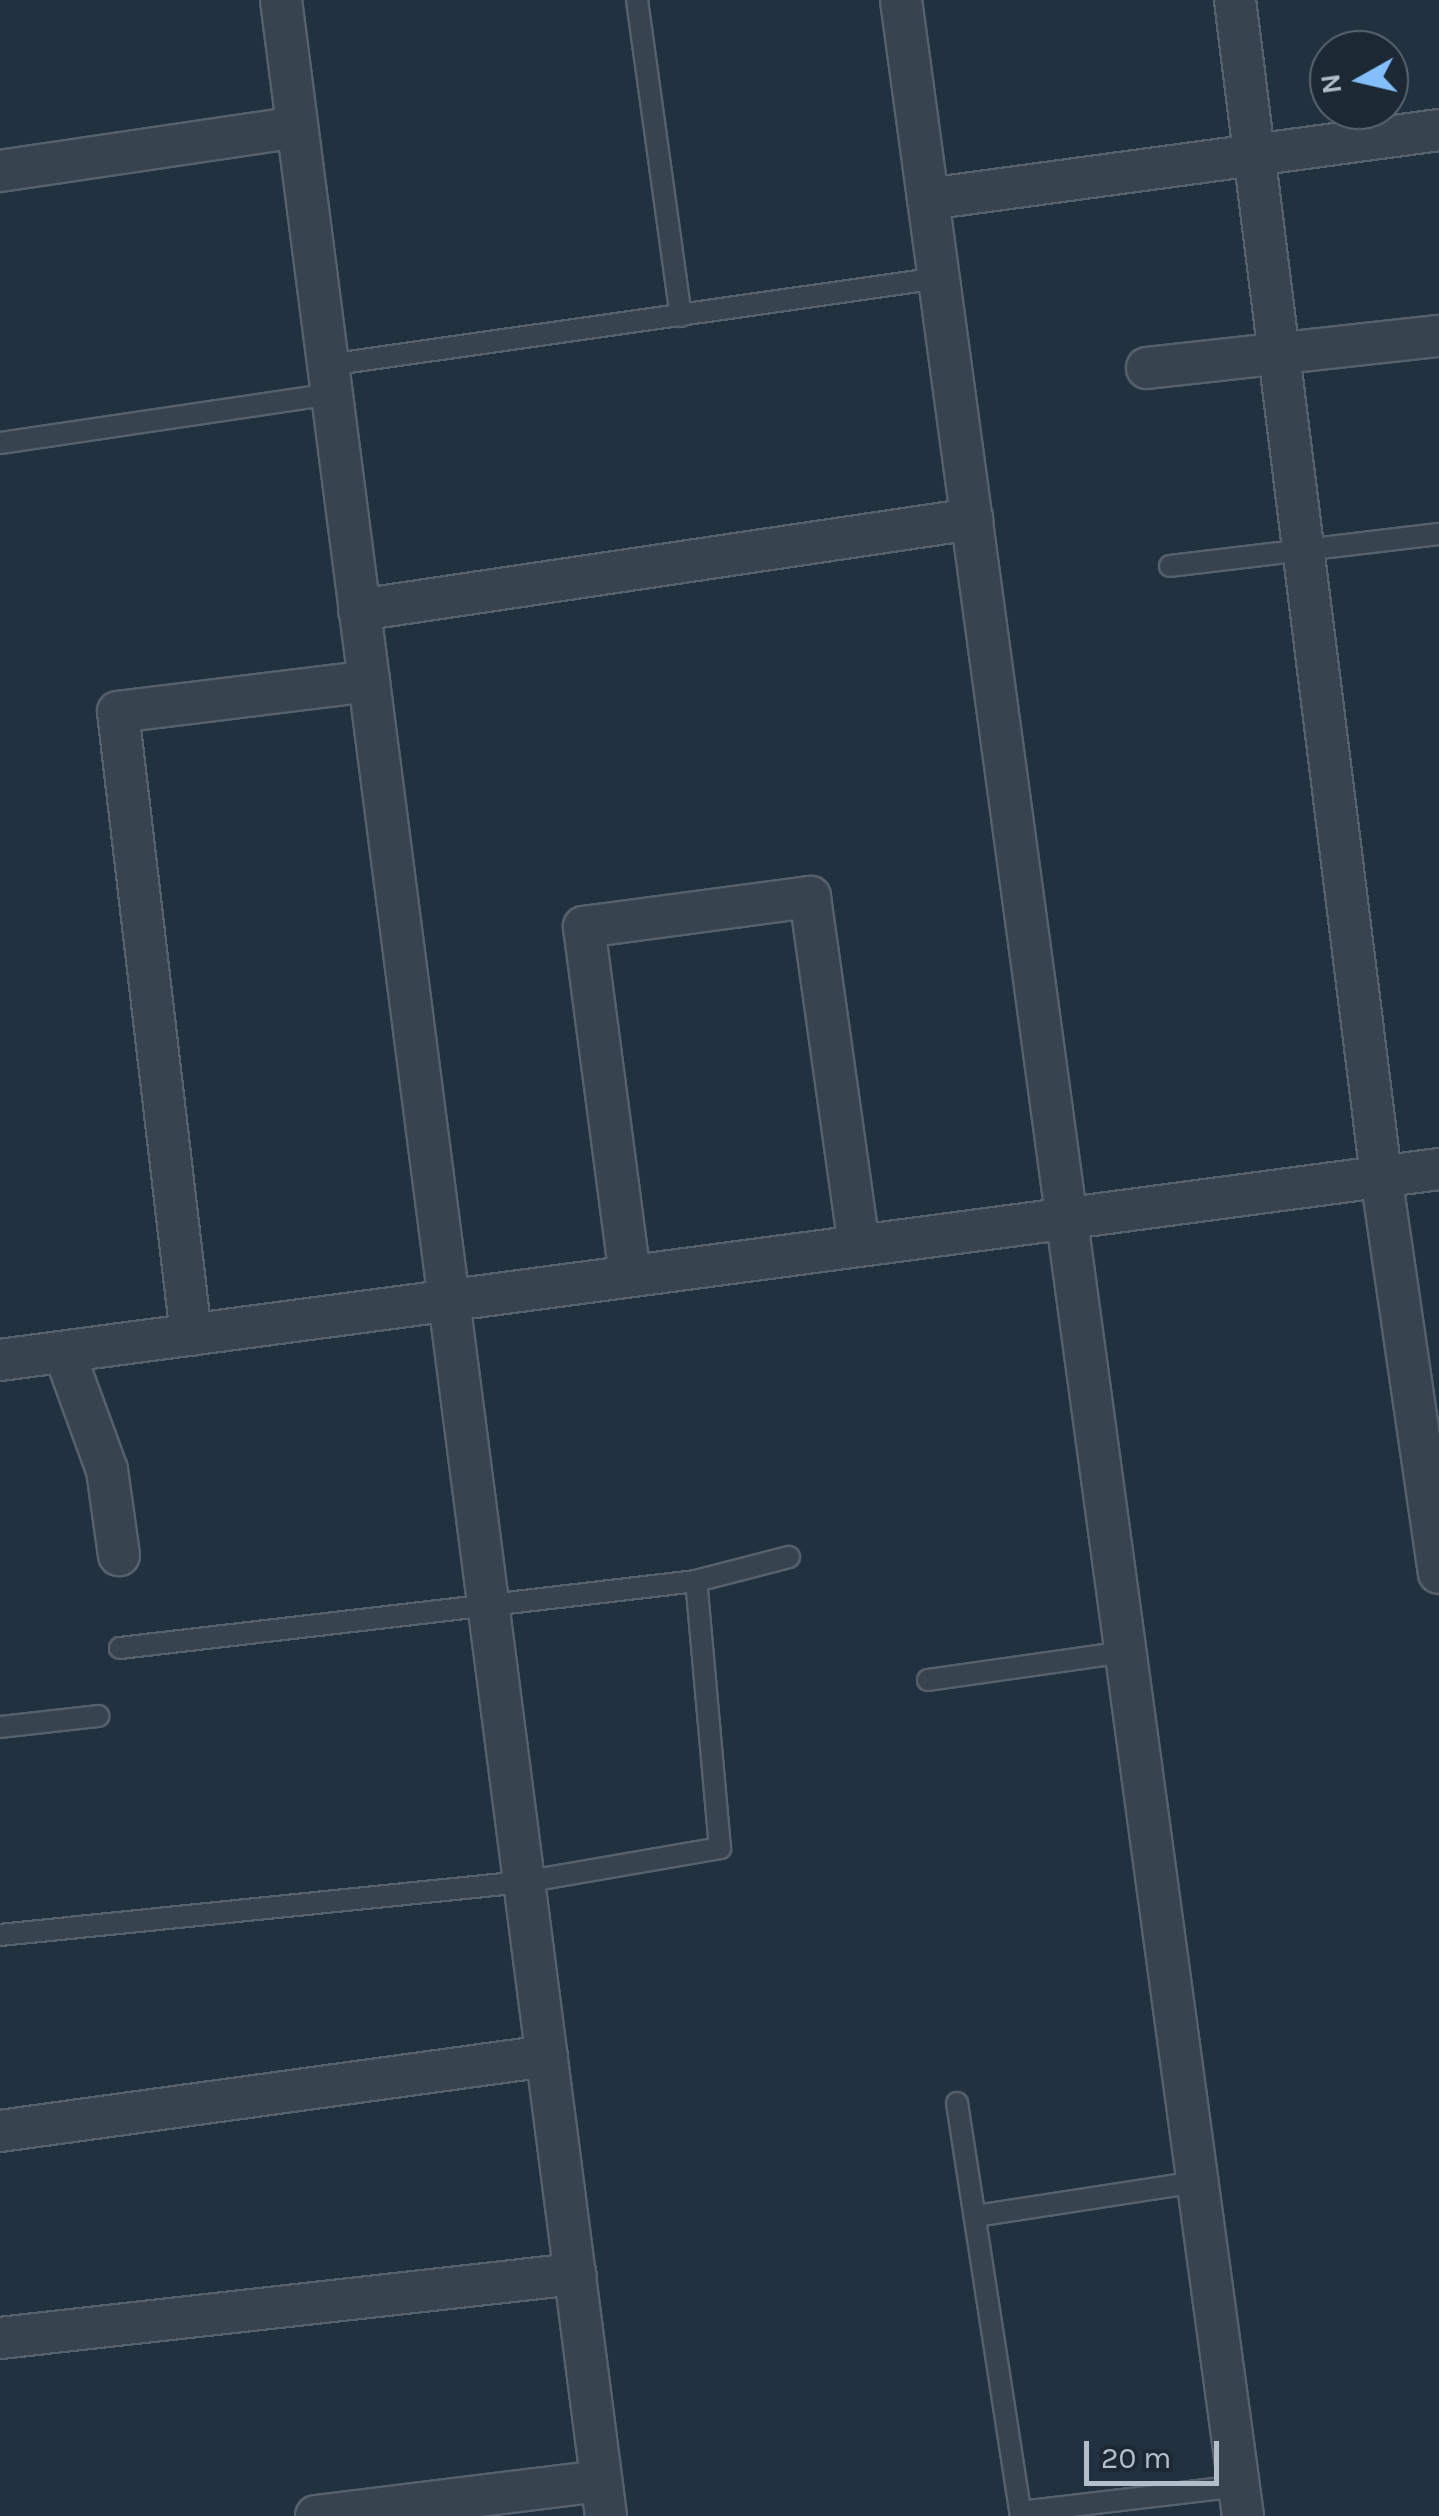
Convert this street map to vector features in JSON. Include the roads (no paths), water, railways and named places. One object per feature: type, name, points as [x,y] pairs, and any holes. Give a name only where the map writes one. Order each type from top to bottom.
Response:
[{"type":"street","points":[[280,0],[604,2499],[316,2516]]},
{"type":"street","points":[[902,0],[1241,2501]]},
{"type":"street","points":[[1235,0],[1381,1176],[1439,1573]]},
{"type":"street","points":[[0,170],[297,127]]},
{"type":"street","points":[[928,200],[1439,130]]},
{"type":"street","points":[[1146,368],[1439,336]]},
{"type":"street","points":[[360,610],[972,519]]},
{"type":"street","points":[[191,1335],[118,712],[369,681]]},
{"type":"street","points":[[630,1276],[584,927],[810,896],[859,1246]]},
{"type":"street","points":[[0,1360],[1439,1168]]},
{"type":"street","points":[[64,1352],[107,1470],[119,1555]]},
{"type":"street","points":[[0,2131],[547,2056]]},
{"type":"street","points":[[0,2338],[574,2274]]},
{"type":"lane","points":[[637,0],[681,316]]},
{"type":"lane","points":[[0,442],[681,316],[939,278]]},
{"type":"lane","points":[[1170,566],[1439,534]]},
{"type":"lane","points":[[120,1648],[696,1581],[789,1556]]},
{"type":"lane","points":[[0,1936],[524,1882],[720,1848],[696,1581]]},
{"type":"lane","points":[[928,1680],[1125,1652]]},
{"type":"lane","points":[[0,1727],[98,1716]]},
{"type":"lane","points":[[957,2103],[1021,2514],[1241,2501]]},
{"type":"lane","points":[[975,2216],[1197,2182]]}]
